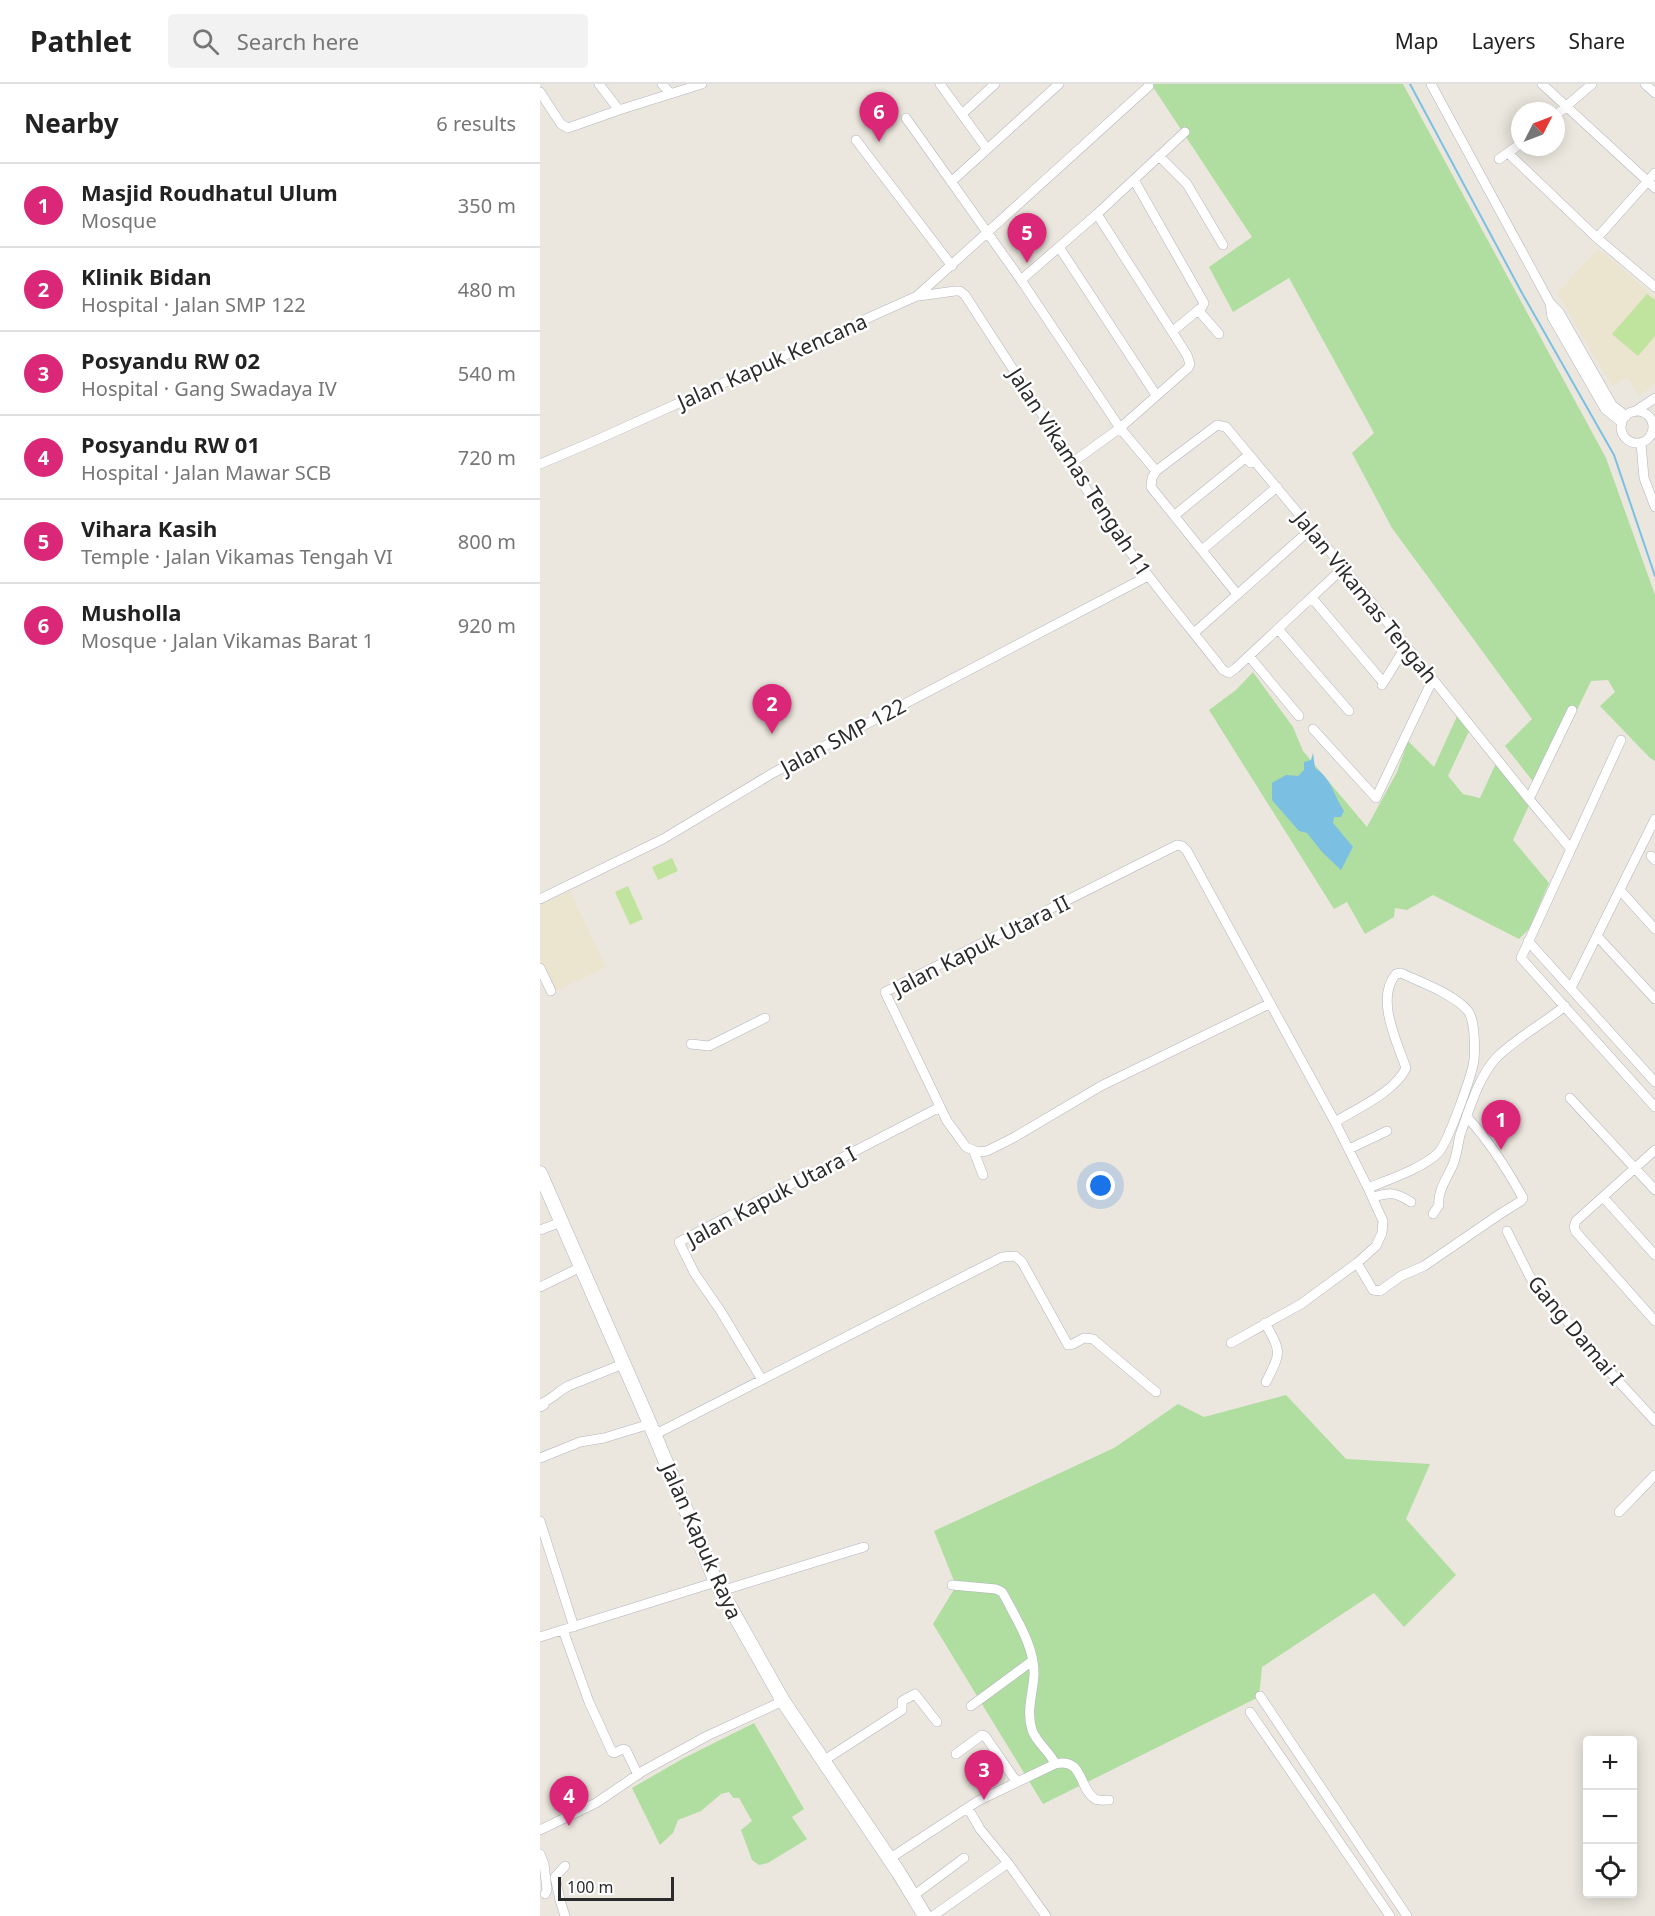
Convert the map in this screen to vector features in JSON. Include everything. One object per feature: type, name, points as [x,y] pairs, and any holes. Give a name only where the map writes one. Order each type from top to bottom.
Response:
[{"type":"main road","name":"Jalan Kapuk Raya","points":[[540,1173],[718,1587],[783,1701],[925,1916]]},
{"type":"street","points":[[599,84],[620,110]]},
{"type":"street","points":[[662,84],[670,93]]},
{"type":"street","points":[[540,92],[561,124],[568,128],[702,84]]},
{"type":"street","points":[[940,84],[987,150]]},
{"type":"street","points":[[962,114],[995,84]]},
{"type":"street","points":[[951,182],[1059,84]]},
{"type":"street","points":[[1431,84],[1550,303],[1552,316],[1605,409],[1627,417],[1646,414],[1651,420],[1653,434],[1641,443],[1626,438],[1622,431],[1627,417],[1655,398]]},
{"type":"street","points":[[1542,84],[1651,185]]},
{"type":"street","points":[[1566,106],[1592,84]]},
{"type":"street","points":[[1645,84],[1655,93]]},
{"type":"street","name":"Jalan Kapuk Kencana","points":[[540,464],[917,296],[1149,86]]},
{"type":"street","points":[[906,118],[1021,280],[1120,428],[1156,471],[1151,487],[1237,594]]},
{"type":"street","points":[[1021,280],[1185,132]]},
{"type":"street","points":[[856,140],[952,266]]},
{"type":"street","points":[[1499,159],[1511,151]]},
{"type":"street","points":[[1508,153],[1597,238],[1655,287]]},
{"type":"street","points":[[1159,156],[1187,184],[1223,245]]},
{"type":"street","points":[[1597,238],[1651,185],[1655,173]]},
{"type":"street","points":[[1134,180],[1203,300],[1202,307],[1173,331]]},
{"type":"street","points":[[1073,462],[1120,428],[1190,364],[1187,354],[1173,331],[1096,214]]},
{"type":"street","points":[[1059,247],[1156,395]]},
{"type":"street","name":"Jalan Vikamas Tengah 11","points":[[917,296],[955,291],[960,291],[965,295],[1073,462],[1078,476],[1148,576],[1222,670],[1229,673],[1343,568]]},
{"type":"street","points":[[1198,310],[1219,334]]},
{"type":"street","name":"Jalan Vikamas Tengah","points":[[1156,471],[1217,425],[1226,427],[1570,848]]},
{"type":"street","points":[[1641,443],[1644,478],[1655,507]]},
{"type":"street","points":[[1175,515],[1245,458],[1254,467]]},
{"type":"street","points":[[1202,550],[1277,487]]},
{"type":"street","points":[[1194,633],[1311,529]]},
{"type":"street","name":"Jalan SMP 122","points":[[540,900],[663,839],[773,773],[1148,576]]},
{"type":"street","points":[[1312,598],[1382,684],[1406,646]]},
{"type":"street","points":[[1278,629],[1349,711]]},
{"type":"street","points":[[1249,656],[1299,716]]},
{"type":"street","points":[[1313,729],[1376,798],[1433,679]]},
{"type":"street","points":[[1529,799],[1572,711]]},
{"type":"street","points":[[1621,740],[1527,943],[1522,959],[1655,1107]]},
{"type":"street","points":[[1571,988],[1655,819]]},
{"type":"street","name":"Jalan Kapuk Utara II","points":[[975,1152],[966,1147],[958,1138],[937,1109],[885,992],[1177,846],[1182,846],[1187,851],[1335,1122],[1381,1215],[1382,1233],[1376,1246],[1357,1263]]},
{"type":"street","points":[[1620,890],[1655,929]]},
{"type":"street","points":[[1597,936],[1655,999]]},
{"type":"street","points":[[1527,943],[1571,988],[1655,1082]]},
{"type":"street","points":[[540,968],[551,991]]},
{"type":"street","points":[[1335,1122],[1384,1092],[1403,1075],[1406,1068],[1386,1003],[1387,991],[1393,976],[1401,973],[1451,997],[1469,1012],[1472,1018],[1474,1061],[1443,1145],[1435,1156],[1371,1192]]},
{"type":"street","points":[[983,1175],[975,1152],[987,1151],[1013,1138],[1101,1086],[1269,1004]]},
{"type":"street","points":[[1432,1214],[1439,1205],[1437,1197],[1454,1161],[1476,1091],[1497,1058],[1565,1006]]},
{"type":"street","points":[[692,1044],[709,1046],[765,1018]]},
{"type":"street","points":[[1570,1098],[1655,1190]]},
{"type":"street","name":"Jalan Kapuk Utara I","points":[[762,1380],[686,1259],[679,1242],[937,1109]]},
{"type":"street","points":[[1232,1343],[1301,1304],[1357,1263],[1373,1290],[1380,1291],[1401,1276],[1424,1266],[1521,1201],[1523,1198],[1503,1164],[1488,1141],[1467,1117]]},
{"type":"street","points":[[1348,1149],[1387,1131]]},
{"type":"street","points":[[1655,1150],[1576,1221],[1574,1227],[1655,1321]]},
{"type":"street","points":[[1371,1192],[1400,1195],[1411,1202]]},
{"type":"street","points":[[1603,1197],[1655,1255]]},
{"type":"street","points":[[540,1230],[561,1222]]},
{"type":"street","name":"Gang Damai I","points":[[1507,1231],[1538,1289],[1556,1307],[1589,1349],[1655,1420]]},
{"type":"street","points":[[540,1458],[580,1442],[652,1430],[762,1380],[1007,1256],[1022,1262],[1068,1345],[1088,1337],[1156,1392]]},
{"type":"street","points":[[540,1287],[581,1267]]},
{"type":"street","points":[[1265,1323],[1279,1352],[1266,1382]]},
{"type":"street","points":[[540,1407],[568,1386],[623,1364]]},
{"type":"street","points":[[1619,1512],[1655,1475]]},
{"type":"street","points":[[540,1521],[574,1628]]},
{"type":"street","points":[[540,1637],[864,1547]]},
{"type":"street","points":[[952,1586],[996,1589],[1002,1592],[1023,1634],[1032,1661],[1034,1674],[1029,1707],[1031,1728],[1037,1741],[1052,1756],[1055,1764]]},
{"type":"street","points":[[563,1630],[589,1702],[612,1752],[624,1749],[638,1775]]},
{"type":"street","points":[[971,1706],[1032,1661]]},
{"type":"street","points":[[823,1761],[902,1710],[902,1701],[915,1694],[937,1722]]},
{"type":"street","points":[[1260,1696],[1407,1916]]},
{"type":"street","points":[[540,1830],[596,1803],[638,1775],[707,1736],[783,1701]]},
{"type":"street","points":[[1250,1712],[1390,1916]]},
{"type":"street","points":[[956,1754],[982,1735],[985,1736],[1017,1781]]},
{"type":"street","points":[[889,1859],[978,1801],[1062,1762],[1071,1764],[1080,1774],[1092,1797],[1098,1801],[1109,1800]]},
{"type":"street","points":[[968,1808],[1046,1916]]},
{"type":"street","points":[[540,1854],[548,1890],[545,1894]]},
{"type":"street","points":[[913,1896],[964,1858]]},
{"type":"street","points":[[933,1916],[1008,1863]]},
{"type":"street","points":[[565,1866],[555,1877],[565,1916]]},
{"type":"shaded area","points":[[1601,251],[1655,297],[1655,384],[1639,396],[1628,377],[1612,386],[1557,293],[1595,252]]},
{"type":"shaded area","points":[[570,891],[606,967],[551,993],[540,968],[540,905]]},
{"type":"green space","points":[[1151,84],[1403,84],[1606,458],[1655,595],[1655,761],[1600,706],[1615,692],[1608,680],[1591,681],[1539,789],[1505,746],[1532,719],[1392,528],[1352,453],[1374,433],[1289,278],[1233,312],[1209,267],[1252,237]]},
{"type":"green space","points":[[1647,294],[1655,300],[1655,336],[1638,356],[1612,334]]},
{"type":"green space","points":[[1253,672],[1293,727],[1303,751],[1367,827],[1397,772],[1408,741],[1434,767],[1458,714],[1470,729],[1448,776],[1463,794],[1480,798],[1497,761],[1531,801],[1513,840],[1549,883],[1529,929],[1519,939],[1433,895],[1407,910],[1395,908],[1394,917],[1365,934],[1347,902],[1334,909],[1209,710],[1236,690]]},
{"type":"green space","points":[[672,858],[678,871],[658,880],[652,867]]},
{"type":"green space","points":[[628,886],[643,919],[630,925],[615,892]]},
{"type":"green space","points":[[1286,1395],[1346,1459],[1430,1464],[1406,1519],[1456,1575],[1404,1627],[1374,1593],[1262,1667],[1259,1697],[1043,1804],[933,1624],[956,1586],[934,1531],[1114,1448],[1178,1404],[1204,1417]]},
{"type":"green space","points":[[754,1723],[804,1809],[792,1817],[807,1839],[768,1863],[759,1865],[752,1860],[741,1830],[752,1821],[739,1798],[733,1798],[729,1792],[721,1794],[701,1811],[678,1820],[673,1833],[660,1845],[632,1788],[684,1758]]},
{"type":"water","points":[[1313,753],[1315,768],[1329,782],[1344,811],[1341,817],[1334,817],[1333,823],[1353,847],[1341,870],[1322,852],[1307,833],[1299,831],[1272,800],[1272,783],[1286,775],[1298,776],[1304,770],[1304,762],[1311,760]]},
{"type":"waterway","points":[[1410,84],[1522,293],[1614,455],[1655,576]]},
{"type":"place","name":"Musholla","points":[[879,142]]},
{"type":"place","name":"Vihara Kasih","points":[[1027,263]]},
{"type":"place","name":"Klinik Bidan","points":[[772,734]]},
{"type":"place","name":"Masjid Roudhatul Ulum","points":[[1501,1150]]},
{"type":"place","name":"Posyandu RW 02","points":[[984,1800]]},
{"type":"place","name":"Posyandu RW 01","points":[[569,1826]]}]
